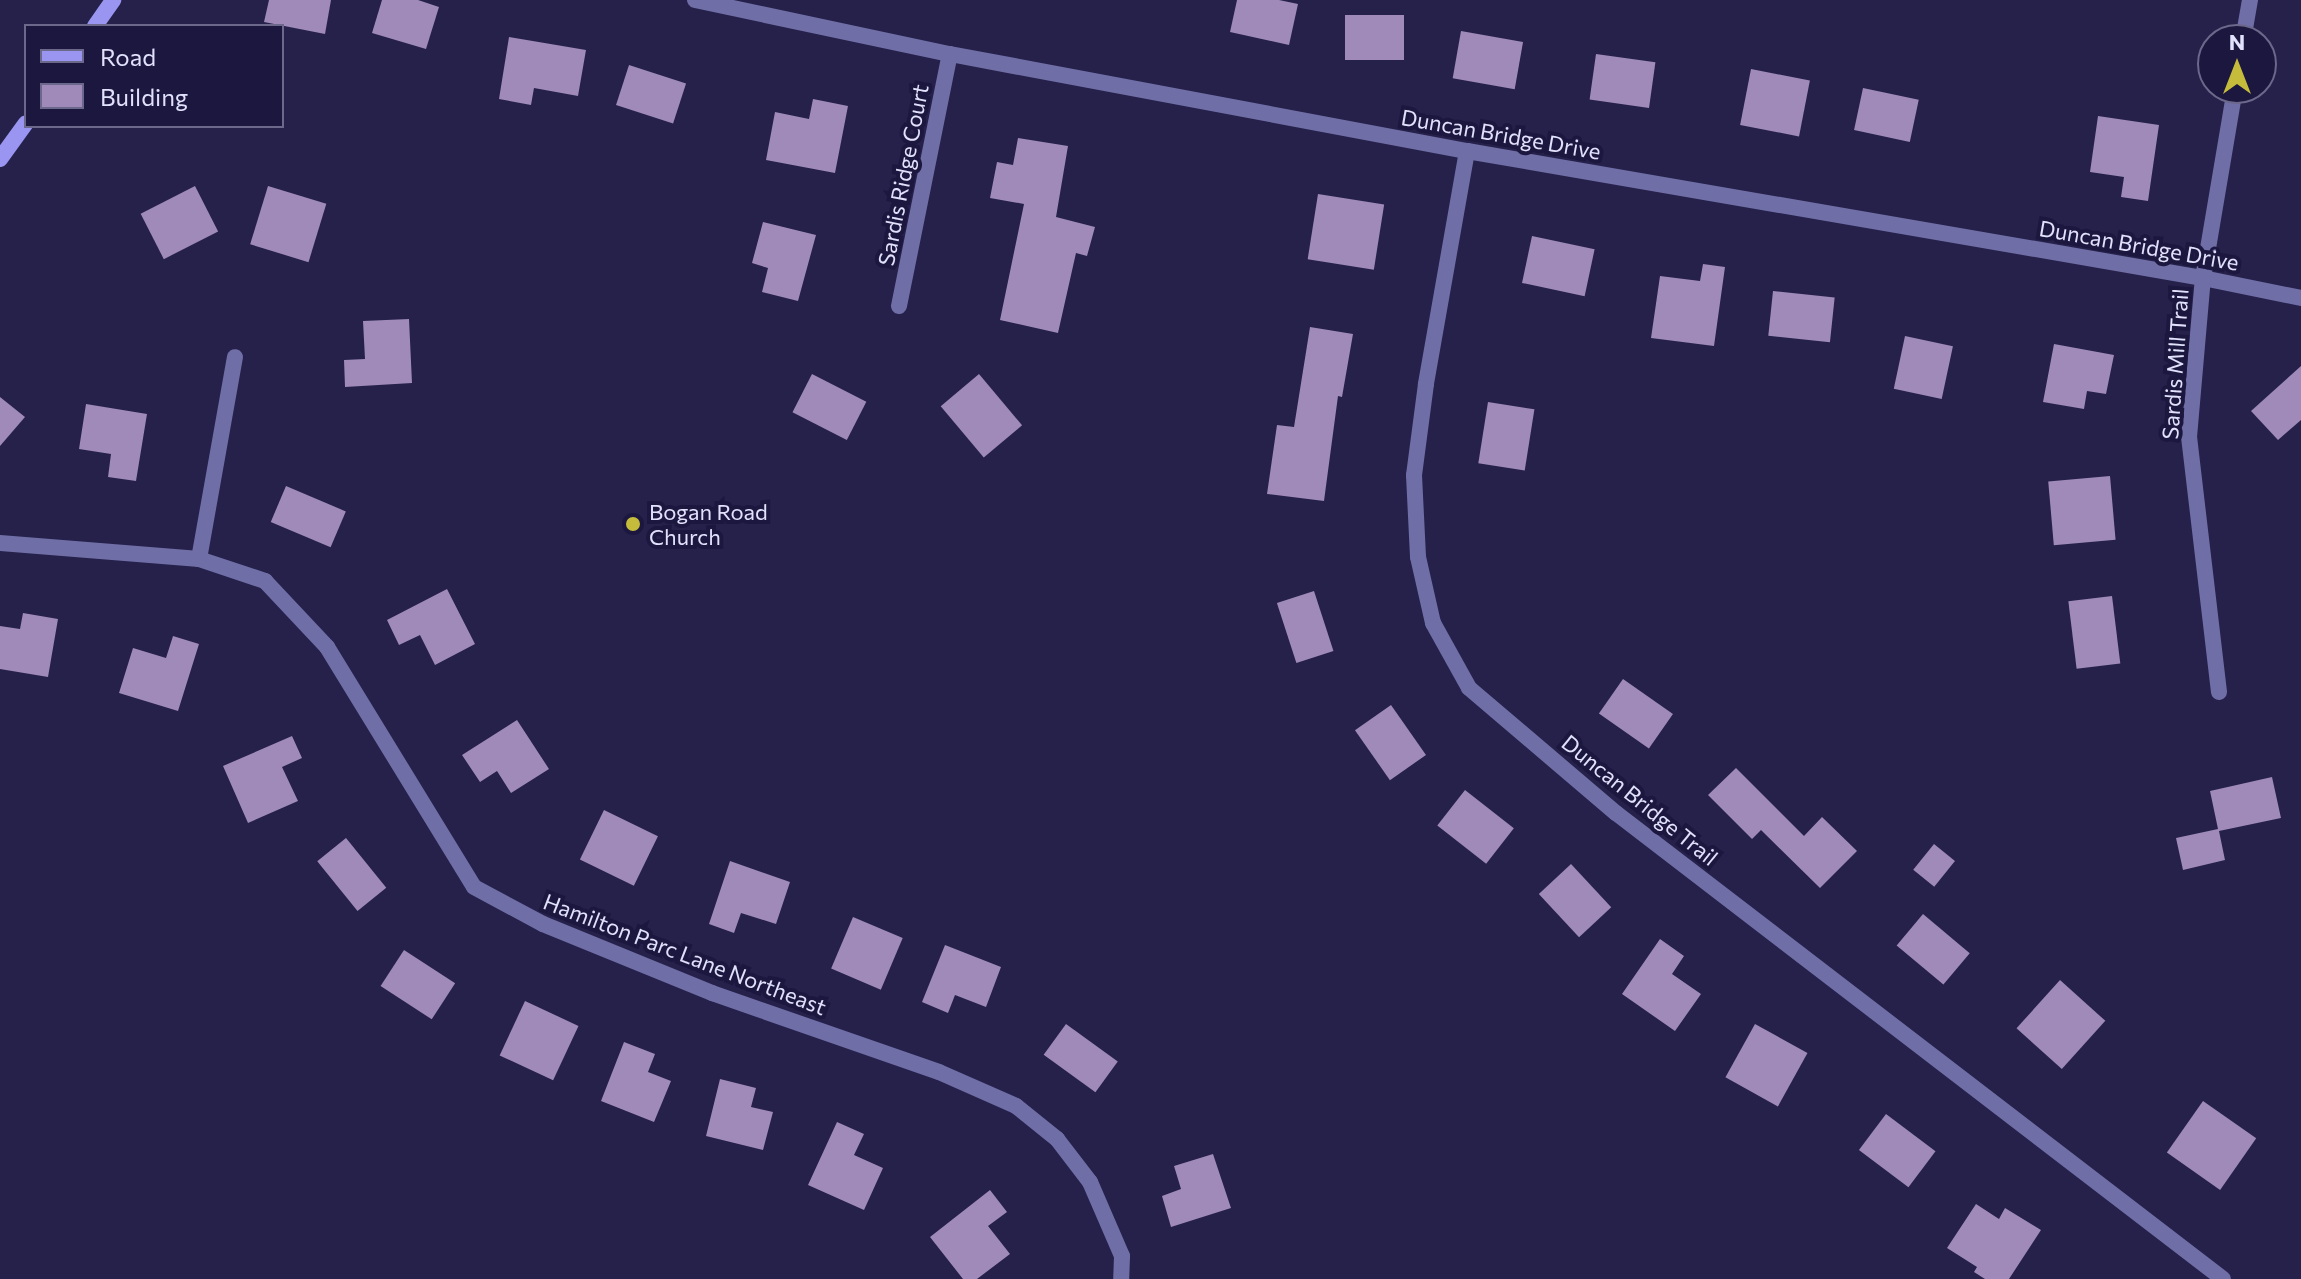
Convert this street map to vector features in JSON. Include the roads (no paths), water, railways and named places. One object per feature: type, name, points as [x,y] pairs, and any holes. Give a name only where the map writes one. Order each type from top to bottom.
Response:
[{"type":"street","points":[[96,24],[113,0]]},
{"type":"street","name":"Duncan Bridge Drive","points":[[695,0],[950,54],[1467,151],[2203,278],[2301,298]]},
{"type":"street","points":[[2246,24],[2250,0]]},
{"type":"street","name":"Sardis Ridge Court","points":[[899,306],[950,54]]},
{"type":"street","name":"Sardis Mill Trail","points":[[2219,692],[2189,437],[2203,278],[2232,104]]},
{"type":"street","points":[[0,159],[24,126]]},
{"type":"street","name":"Duncan Bridge Trail","points":[[1467,151],[1426,384],[1414,475],[1418,557],[1433,623],[1469,688],[1616,813],[2223,1279]]},
{"type":"street","points":[[199,559],[235,357]]},
{"type":"street","name":"Hamilton Parc Lane Northeast","points":[[0,543],[199,559],[265,581],[327,647],[474,887],[557,930],[712,993],[939,1072],[1016,1106],[1057,1139],[1090,1182],[1122,1256],[1121,1279]]},
{"type":"place","name":"Bogan Road Church","points":[[633,524]]}]
